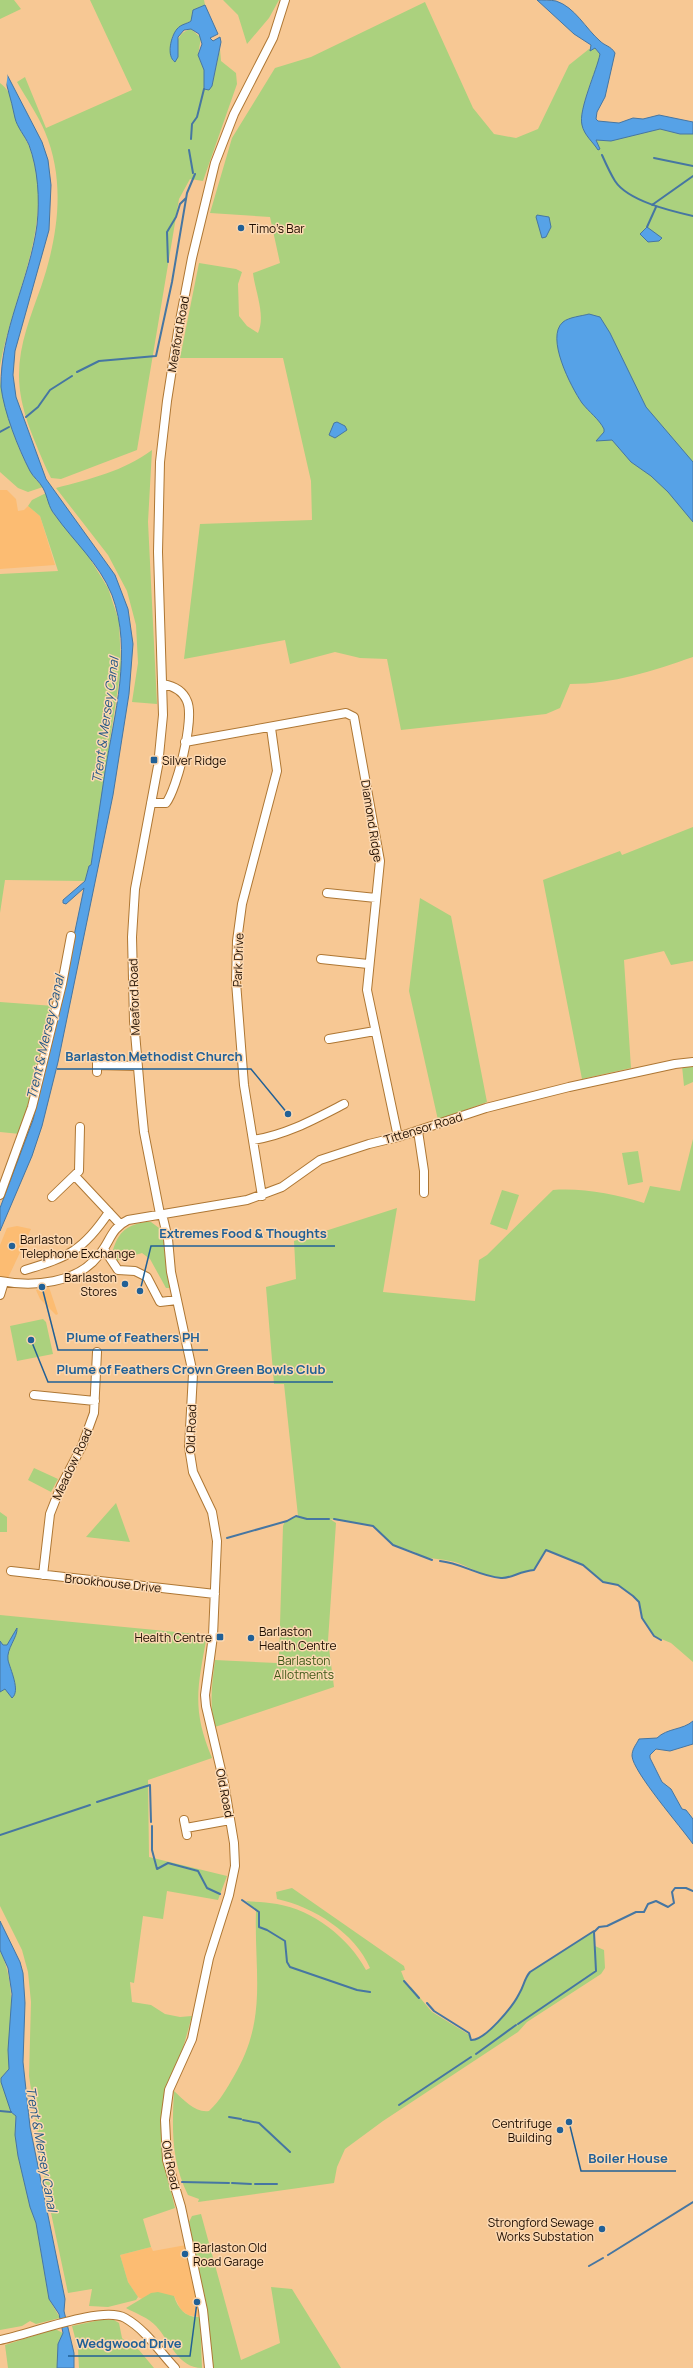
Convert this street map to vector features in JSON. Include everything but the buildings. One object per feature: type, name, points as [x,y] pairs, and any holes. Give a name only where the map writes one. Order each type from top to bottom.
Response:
[{"type":"street","name":"Meaford Road","points":[[161,1214],[144,1132],[137,1066],[132,987],[134,905],[142,843],[151,803],[161,738],[163,684],[158,516],[160,462],[167,401],[178,331],[192,258],[215,164],[234,114],[273,38],[285,0]]},
{"type":"street","points":[[151,803],[160,804],[169,799],[176,782],[185,742],[189,709],[188,702],[174,687],[163,684]]},
{"type":"street","name":"Diamond Ridge","points":[[271,728],[346,712],[351,714],[356,721],[380,852],[376,898],[376,931],[368,964],[367,990],[398,1137]]},
{"type":"street","points":[[185,742],[271,728]]},
{"type":"street","name":"Park Drive","points":[[262,1196],[243,1069],[236,982],[237,941],[242,904],[277,771],[271,728]]},
{"type":"street","points":[[327,892],[376,898]]},
{"type":"street","points":[[0,1195],[32,1107],[62,984],[71,936]]},
{"type":"street","points":[[320,959],[368,964]]},
{"type":"street","points":[[329,1039],[375,1031]]},
{"type":"street","name":"Tittensor Road","points":[[120,1224],[134,1218],[228,1205],[262,1196],[282,1187],[320,1160],[418,1131],[486,1108],[561,1089],[675,1064],[693,1062]]},
{"type":"street","points":[[97,1065],[137,1066]]},
{"type":"street","points":[[253,1140],[270,1137],[303,1125],[344,1104]]},
{"type":"street","points":[[52,1197],[75,1176],[81,1165],[80,1127]]},
{"type":"street","points":[[418,1131],[424,1171],[424,1193]]},
{"type":"street","points":[[0,1295],[2,1282],[34,1284],[61,1279],[87,1267],[104,1249],[114,1230],[120,1224],[75,1176]]},
{"type":"street","points":[[25,1270],[57,1260],[85,1243],[109,1212]]},
{"type":"street","name":"Old Road","points":[[161,1214],[193,1374],[189,1447],[190,1459],[200,1490],[212,1512],[217,1541],[214,1636],[205,1695],[206,1706],[224,1783],[234,1858],[233,1880],[209,1958],[192,2039],[170,2090],[165,2120],[167,2160],[181,2207],[203,2310],[209,2368]]},
{"type":"street","points":[[104,1249],[118,1270],[135,1271],[147,1277],[160,1302],[177,1300]]},
{"type":"street","name":"Meadow Road","points":[[42,1575],[50,1514],[61,1486],[87,1434],[95,1401],[97,1352]]},
{"type":"street","points":[[34,1394],[95,1401]]},
{"type":"street","name":"Brookhouse Drive","points":[[11,1571],[215,1594]]},
{"type":"street","points":[[184,1820],[186,1832],[230,1820]]},
{"type":"street","points":[[0,2340],[70,2322],[75,2319],[102,2315],[124,2317],[144,2332],[175,2368]]},
{"type":"shaded area","points":[[0,490],[7,490],[16,499],[18,511],[24,510],[28,506],[40,516],[55,565],[0,569]]},
{"type":"shaded area","points":[[17,1226],[31,1229],[8,1278],[0,1277],[0,1245],[7,1228]]},
{"type":"shaded area","points":[[49,1287],[58,1314],[56,1315],[40,1299],[36,1290]]},
{"type":"shaded area","points":[[186,2245],[188,2262],[200,2317],[188,2315],[181,2310],[174,2296],[144,2300],[138,2297],[128,2282],[120,2255],[151,2247],[153,2251]]},
{"type":"green space","points":[[0,0],[14,0],[21,9],[0,19]]},
{"type":"green space","points":[[90,0],[204,0],[205,5],[193,10],[191,21],[181,26],[172,37],[172,59],[173,61],[179,37],[191,29],[201,38],[198,55],[204,70],[204,86],[212,86],[220,49],[221,61],[236,73],[237,84],[203,181],[190,179],[179,199],[137,450],[61,479],[51,478],[47,470],[24,412],[20,388],[19,375],[23,341],[52,249],[57,210],[57,190],[56,170],[52,151],[45,132],[17,82],[25,77],[46,128],[132,90]]},
{"type":"green space","points":[[223,0],[279,0],[269,18],[247,44],[238,15]]},
{"type":"green space","points":[[425,2],[473,108],[494,134],[516,138],[538,129],[569,65],[589,49],[595,48],[600,56],[589,87],[583,109],[582,120],[584,129],[589,138],[604,141],[660,129],[680,134],[693,134],[693,657],[633,676],[602,682],[570,684],[560,708],[546,714],[401,730],[387,659],[360,658],[335,652],[290,664],[285,640],[184,659],[200,524],[312,520],[311,481],[283,358],[180,358],[199,263],[236,269],[242,272],[238,284],[239,316],[247,326],[258,333],[261,319],[253,273],[280,263],[270,217],[210,213],[232,138],[275,68],[311,57]]},
{"type":"green space","points":[[0,83],[5,87],[10,95],[17,122],[28,144],[34,161],[37,179],[38,202],[32,249],[5,343],[0,366]]},
{"type":"green space","points":[[0,377],[7,413],[21,452],[32,474],[43,487],[28,492],[18,488],[0,472]]},
{"type":"green space","points":[[152,450],[148,522],[157,704],[132,702],[138,663],[136,625],[127,591],[108,555],[56,488],[106,474],[130,464]]},
{"type":"green space","points":[[46,493],[53,513],[87,554],[108,588],[119,621],[121,668],[91,865],[89,866],[85,881],[5,880],[0,913],[0,574],[58,571],[40,516],[28,506],[32,500]]},
{"type":"green space","points":[[693,827],[693,961],[671,965],[664,951],[624,960],[631,1068],[582,1079],[543,880],[620,851],[622,855]]},
{"type":"green space","points":[[420,898],[451,916],[487,1102],[438,1120],[409,991]]},
{"type":"green space","points":[[0,1002],[54,1006],[20,1134],[0,1132]]},
{"type":"green space","points":[[682,1066],[693,1066],[693,1082],[684,1086]]},
{"type":"green space","name":"Barlaston Allotments","points":[[693,1139],[693,1662],[671,1643],[654,1636],[642,1618],[639,1602],[633,1596],[618,1585],[603,1582],[583,1565],[546,1550],[534,1570],[524,1571],[505,1578],[496,1577],[458,1563],[419,1556],[415,1552],[393,1545],[373,1526],[330,1519],[336,1523],[328,1641],[334,1687],[215,1727],[212,1710],[212,1686],[215,1660],[277,1663],[279,1657],[283,1526],[285,1521],[298,1516],[284,1384],[274,1384],[266,1287],[296,1279],[294,1241],[397,1208],[383,1292],[475,1301],[479,1260],[487,1255],[553,1190],[599,1192],[644,1203],[650,1186],[680,1191]]},
{"type":"green space","points":[[638,1151],[643,1182],[628,1185],[622,1153]]},
{"type":"green space","points":[[502,1190],[519,1195],[507,1230],[490,1224]]},
{"type":"green space","points":[[151,1222],[159,1228],[161,1226],[171,1288],[166,1288],[150,1259],[142,1253],[116,1261],[113,1250],[115,1243],[121,1234],[129,1227]]},
{"type":"green space","points":[[43,1319],[46,1322],[53,1354],[17,1361],[10,1326]]},
{"type":"green space","points":[[34,1468],[58,1479],[51,1492],[28,1480]]},
{"type":"green space","points":[[116,1503],[130,1542],[86,1537]]},
{"type":"green space","points":[[0,1512],[7,1517],[7,1532],[0,1532]]},
{"type":"green space","points":[[0,1615],[207,1635],[198,1697],[201,1725],[212,1758],[148,1780],[149,1857],[227,1876],[218,1900],[167,1891],[163,1919],[143,1916],[134,1983],[130,1982],[132,2002],[151,2005],[165,2014],[180,2017],[192,2016],[183,2048],[168,2083],[165,2167],[175,2208],[143,2219],[151,2247],[120,2255],[128,2282],[138,2297],[136,2300],[108,2307],[89,2306],[92,2289],[68,2293],[47,2194],[29,2076],[31,2002],[28,1972],[22,1950],[0,1906]]},
{"type":"green space","points":[[292,1888],[404,1966],[405,1970],[401,1971],[407,1986],[411,1987],[432,2012],[468,2034],[472,2040],[484,2035],[505,2014],[521,1991],[526,1977],[530,1972],[594,1931],[595,1946],[604,1950],[605,1968],[601,1974],[527,2022],[518,2032],[383,2121],[345,2149],[337,2167],[334,2183],[198,2202],[199,2199],[188,2195],[178,2170],[173,2131],[174,2091],[194,2108],[209,2111],[226,2090],[245,2055],[252,2035],[257,1995],[256,1911],[258,1912],[246,1901],[273,1903],[304,1912],[329,1927],[350,1947],[366,1970],[370,1968],[363,1955],[354,1944],[332,1923],[305,1908],[277,1899],[276,1892]]},
{"type":"green space","points":[[0,1950],[6,1965],[11,1995],[9,2069],[1,2078],[11,2112],[16,2116],[15,2135],[18,2156],[30,2207],[36,2223],[49,2299],[60,2318],[36,2324],[30,2321],[22,2326],[0,2330]]},
{"type":"green space","points":[[201,2214],[241,2360],[280,2343],[271,2287],[292,2289],[341,2368],[212,2368],[206,2310],[189,2222],[192,2216]]},
{"type":"green space","points":[[158,2292],[174,2296],[183,2312],[191,2316],[200,2317],[202,2368],[187,2364],[175,2353],[153,2323],[126,2308],[151,2293]]},
{"type":"green space","points":[[100,2320],[114,2320],[119,2323],[122,2338],[139,2350],[154,2368],[79,2368],[78,2349],[72,2326]]},
{"type":"green space","points":[[55,2329],[63,2333],[58,2344],[57,2368],[8,2368],[5,2345]]},
{"type":"water","points":[[537,0],[556,1],[569,8],[602,43],[612,49],[615,53],[605,97],[597,112],[596,119],[598,121],[619,123],[633,118],[643,119],[659,115],[693,122],[693,134],[680,134],[660,129],[611,141],[596,140],[600,149],[598,150],[585,132],[582,125],[582,118],[585,100],[600,54],[595,48],[590,51],[591,45],[574,34]]},
{"type":"water","points":[[205,5],[218,34],[210,38],[213,41],[220,37],[221,42],[212,86],[209,90],[204,89],[204,70],[198,55],[202,44],[199,34],[191,29],[184,30],[178,37],[178,57],[175,62],[172,59],[170,51],[171,41],[177,29],[191,21],[193,10]]},
{"type":"water","points":[[0,61],[42,142],[48,160],[51,185],[49,230],[15,351],[13,375],[16,397],[46,479],[115,575],[128,609],[133,644],[129,694],[113,795],[58,1062],[42,1126],[32,1156],[0,1231],[0,1208],[33,1120],[53,1036],[84,888],[66,904],[63,903],[63,900],[85,881],[89,866],[91,865],[117,706],[120,683],[121,638],[118,616],[107,583],[53,512],[43,488],[30,471],[21,452],[5,407],[1,387],[2,366],[10,325],[28,265],[37,225],[38,184],[32,154],[29,145],[16,121]]},
{"type":"water","points":[[537,215],[549,217],[551,227],[546,237],[542,238],[536,217]]},
{"type":"water","points":[[647,227],[662,238],[659,241],[648,242],[640,234]]},
{"type":"water","points":[[589,314],[600,317],[610,333],[646,407],[693,462],[693,522],[668,492],[651,476],[631,462],[612,440],[596,441],[604,432],[604,429],[582,403],[572,386],[566,374],[558,350],[557,339],[558,329],[563,322]]},
{"type":"water","points":[[337,422],[345,426],[347,430],[335,438],[329,435],[334,423]]},
{"type":"water","points":[[17,1628],[17,1632],[10,1647],[8,1656],[15,1685],[14,1695],[12,1698],[5,1689],[0,1692],[0,1641],[3,1645],[7,1645]]},
{"type":"water","points":[[693,1721],[693,1744],[670,1751],[656,1749],[650,1755],[650,1758],[662,1782],[671,1789],[682,1809],[686,1810],[693,1819],[693,1844],[658,1800],[640,1774],[634,1764],[632,1754],[633,1749],[639,1739],[657,1738],[665,1732],[685,1726]]},
{"type":"water","points":[[0,1921],[20,1962],[23,1973],[25,2003],[23,2062],[30,2127],[65,2299],[64,2311],[74,2353],[74,2368],[57,2368],[58,2344],[63,2333],[59,2314],[49,2299],[36,2223],[30,2207],[18,2156],[15,2135],[16,2116],[11,2112],[1,2082],[1,2078],[9,2069],[8,2050],[12,1994],[8,1968],[0,1950]]},
{"type":"pier","points":[[0,59],[8,72],[6,88],[0,76]]},
{"type":"waterway","points":[[191,139],[192,124],[197,117],[204,89]]},
{"type":"waterway","points":[[189,150],[193,173]]},
{"type":"waterway","points":[[602,155],[615,181],[621,188],[640,200],[693,216]]},
{"type":"waterway","points":[[654,158],[693,166]]},
{"type":"waterway","points":[[77,372],[99,361],[156,356],[172,282],[187,193],[195,174]]},
{"type":"waterway","points":[[652,205],[693,176]]},
{"type":"waterway","points":[[168,262],[167,232],[176,217],[180,204],[186,198]]},
{"type":"waterway","points":[[647,227],[656,207]]},
{"type":"waterway","points":[[26,417],[38,407],[50,390],[72,376]]},
{"type":"waterway","points":[[0,432],[9,427]]},
{"type":"waterway","points":[[227,1538],[287,1521],[296,1516],[307,1519],[329,1519]]},
{"type":"waterway","points":[[334,1519],[373,1526],[393,1545],[432,1560]]},
{"type":"waterway","points":[[440,1561],[455,1564],[485,1575],[504,1578],[534,1570],[546,1550],[583,1565],[603,1582],[618,1585],[633,1596],[639,1602],[642,1618],[654,1636],[661,1640]]},
{"type":"waterway","points":[[97,1802],[150,1785],[151,1822]]},
{"type":"waterway","points":[[0,1835],[90,1805]]},
{"type":"waterway","points":[[152,1826],[152,1850],[157,1869],[168,1863],[198,1871],[207,1888],[220,1894]]},
{"type":"waterway","points":[[518,2024],[596,1971],[594,1932],[599,1927],[607,1926],[636,1912],[644,1912],[648,1904],[656,1901],[668,1907],[674,1903],[672,1892],[675,1888],[686,1888],[693,1891]]},
{"type":"waterway","points":[[242,1900],[259,1912],[259,1927],[285,1941],[287,1962],[290,1967],[357,1990],[370,1992]]},
{"type":"waterway","points":[[427,2003],[434,2011],[469,2033],[471,2040],[477,2039],[491,2029],[505,2014],[521,1991],[526,1977],[530,1972],[594,1931]]},
{"type":"waterway","points":[[404,1981],[419,1998]]},
{"type":"waterway","points":[[476,2054],[516,2025]]},
{"type":"waterway","points":[[399,2105],[471,2057]]},
{"type":"waterway","points":[[0,2111],[11,2112]]},
{"type":"waterway","points":[[229,2117],[241,2119]]},
{"type":"waterway","points":[[243,2120],[259,2123],[290,2152]]},
{"type":"waterway","points":[[182,2182],[229,2183]]},
{"type":"waterway","points":[[232,2183],[251,2184]]},
{"type":"waterway","points":[[255,2184],[277,2184]]},
{"type":"waterway","points":[[608,2255],[693,2202]]},
{"type":"waterway","points":[[589,2266],[603,2258]]},
{"type":"place","name":"Timo's Bar","points":[[241,228]]},
{"type":"place","name":"Silver Ridge","points":[[154,760]]},
{"type":"place","name":"Barlaston Methodist Church","points":[[288,1114]]},
{"type":"place","name":"Barlaston Telephone Exchange","points":[[12,1246]]},
{"type":"place","name":"Barlaston Stores","points":[[125,1284]]},
{"type":"place","name":"Plume of Feathers PH","points":[[42,1287]]},
{"type":"place","name":"Extremes Food & Thoughts","points":[[140,1291]]},
{"type":"place","name":"Plume of Feathers Crown Green Bowls Club","points":[[31,1340]]},
{"type":"place","name":"Health Centre","points":[[220,1637]]},
{"type":"place","name":"Barlaston Health Centre","points":[[251,1638]]},
{"type":"place","name":"Boiler House","points":[[569,2122]]},
{"type":"place","name":"Centrifuge Building","points":[[560,2130]]},
{"type":"place","name":"Strongford Sewage Works Substation","points":[[602,2229]]},
{"type":"place","name":"Barlaston Old Road Garage","points":[[185,2254]]},
{"type":"place","name":"Wedgwood Drive","points":[[197,2302]]},
{"type":"water label","name":"Trent & Mersey Canal","points":[[105,720]]},
{"type":"water label","name":"Trent & Mersey Canal","points":[[45,1037]]},
{"type":"water label","name":"Trent & Mersey Canal","points":[[42,2149]]}]
